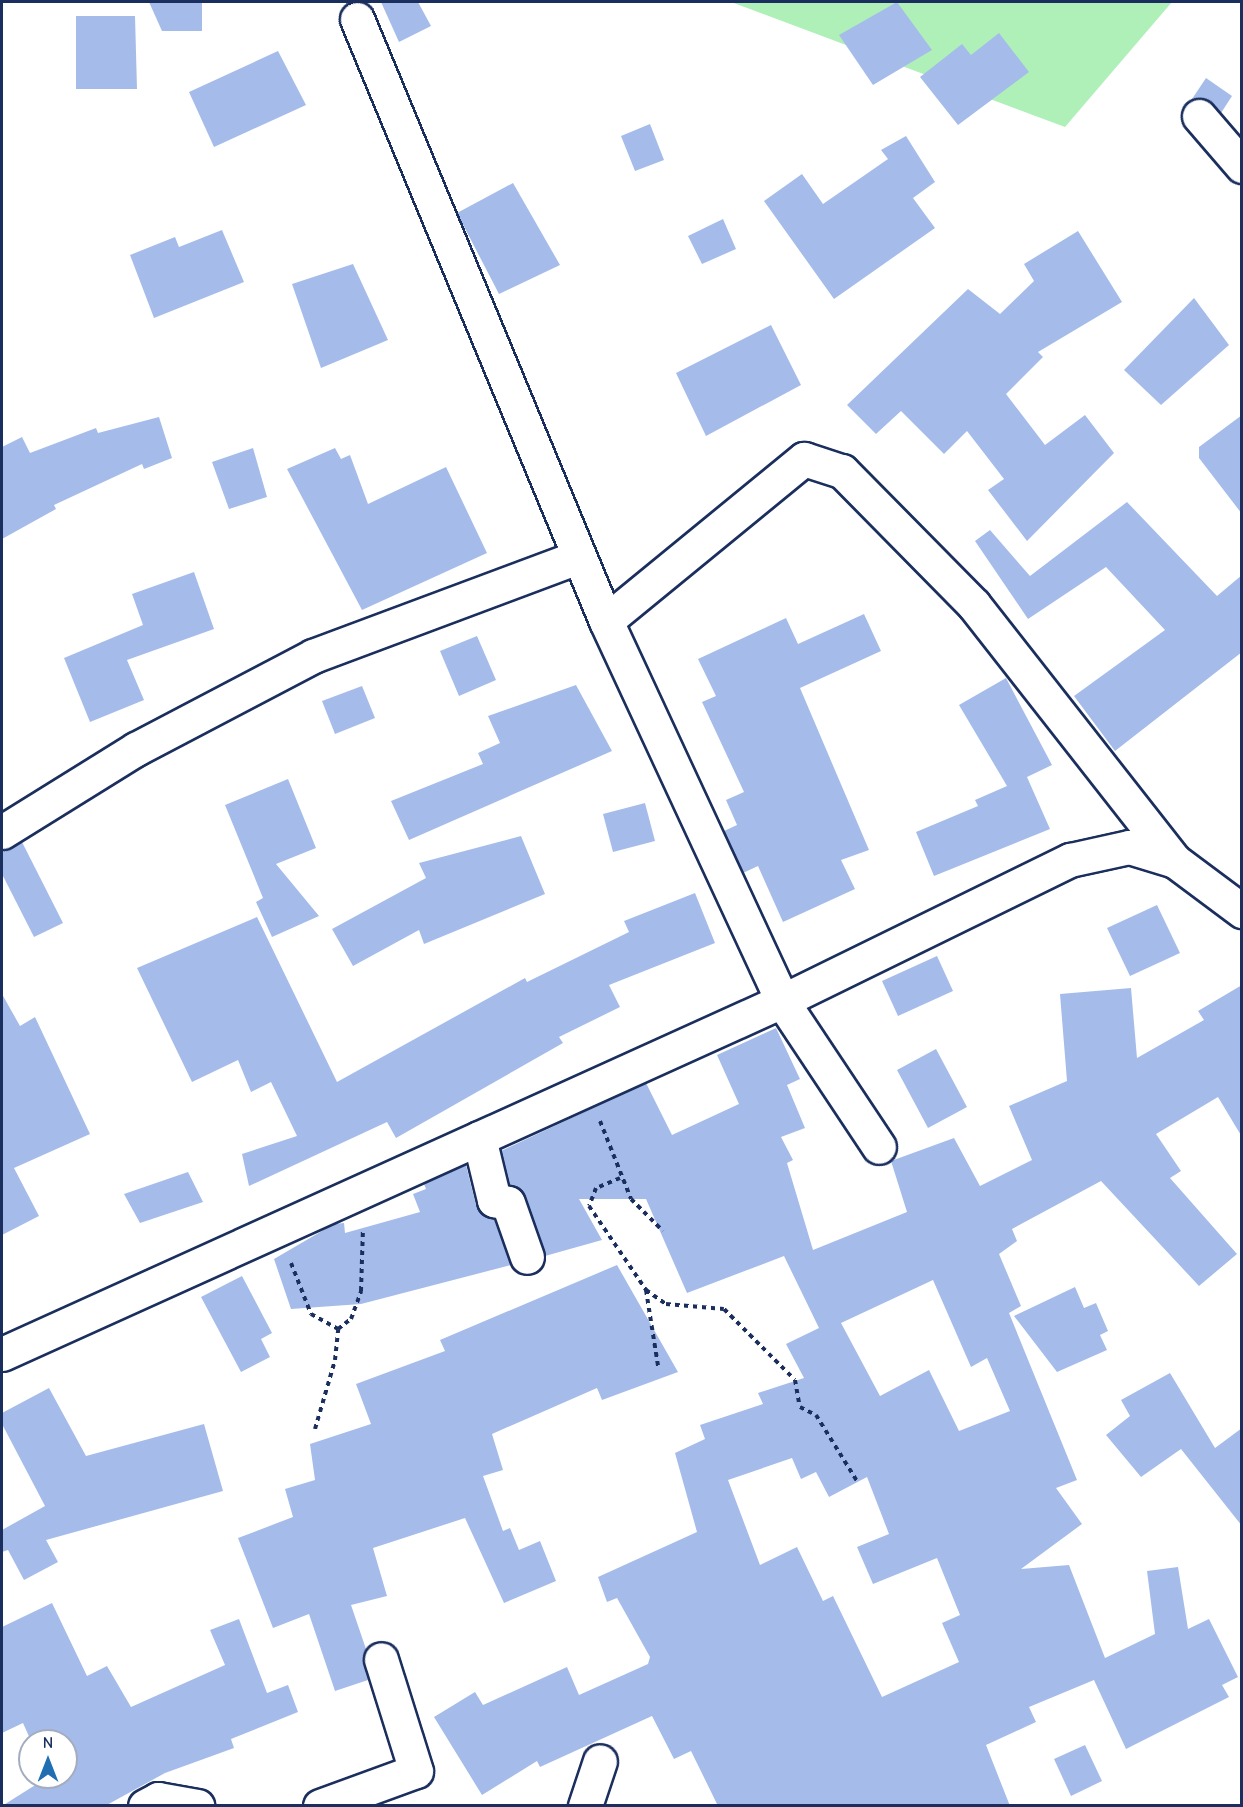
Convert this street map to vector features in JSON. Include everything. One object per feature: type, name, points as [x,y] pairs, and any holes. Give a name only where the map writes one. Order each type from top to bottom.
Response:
[{"type":"street","points":[[357,19],[606,621],[782,1001],[879,1147]]},
{"type":"street","points":[[1199,116],[1242,166]]},
{"type":"street","points":[[606,621],[804,459],[842,471],[974,605],[1175,861],[1242,912]]},
{"type":"street","points":[[2,832],[136,749],[313,656],[579,556]]},
{"type":"street","points":[[2,1354],[782,1001],[1070,860],[1129,847],[1175,861]]},
{"type":"street","points":[[479,1138],[495,1200],[508,1203],[527,1257]]},
{"type":"street","points":[[320,1806],[416,1771],[381,1659]]},
{"type":"street","points":[[585,1806],[600,1761]]},
{"type":"street","points":[[145,1806],[158,1799],[197,1806]]},
{"type":"path","points":[[587,1089],[620,1178],[631,1199],[663,1231]]},
{"type":"path","points":[[620,1178],[596,1188],[589,1206],[646,1290],[666,1304],[724,1309],[795,1380],[800,1407],[816,1415],[857,1481]]},
{"type":"path","points":[[315,1429],[335,1360],[338,1329],[351,1319],[361,1291],[363,1228],[353,1194]]},
{"type":"path","points":[[277,1228],[311,1314],[338,1329]]},
{"type":"path","points":[[646,1290],[647,1322],[658,1366]]},
{"type":"green space","points":[[731,2],[1172,2],[1065,127]]},
{"type":"building","points":[[149,2],[202,2],[202,31],[162,31]]},
{"type":"building","points":[[381,2],[418,2],[431,26],[399,42]]},
{"type":"building","points":[[897,2],[932,50],[873,85],[839,35]]},
{"type":"building","points":[[76,16],[135,16],[137,89],[76,89]]},
{"type":"building","points":[[999,33],[1029,72],[958,125],[920,77],[962,44],[971,55]]},
{"type":"building","points":[[278,51],[306,105],[214,147],[189,92]]},
{"type":"building","points":[[1206,78],[1232,96],[1221,113],[1206,99],[1192,99]]},
{"type":"building","points":[[650,124],[664,160],[635,171],[621,136]]},
{"type":"building","points":[[906,136],[935,182],[913,198],[935,228],[834,299],[764,201],[802,174],[823,204],[888,159],[881,150]]},
{"type":"building","points":[[513,183],[560,265],[499,294],[457,213]]},
{"type":"building","points":[[723,219],[736,249],[702,264],[688,236]]},
{"type":"building","points":[[222,230],[244,282],[154,318],[130,255],[175,237],[179,247]]},
{"type":"building","points":[[1078,231],[1122,302],[1038,352],[1043,357],[1006,394],[1045,445],[1085,415],[1114,453],[1027,541],[988,490],[1004,479],[967,431],[944,454],[901,411],[876,434],[847,405],[968,289],[1000,314],[1034,281],[1024,264]]},
{"type":"building","points":[[353,264],[388,340],[321,368],[292,284]]},
{"type":"building","points":[[1194,298],[1229,345],[1161,405],[1124,370]]},
{"type":"building","points":[[771,325],[801,385],[706,436],[676,373]]},
{"type":"building","points":[[1242,415],[1242,514],[1199,458],[1199,447]]},
{"type":"building","points":[[159,417],[172,458],[144,469],[142,464],[54,505],[56,509],[2,539],[2,447],[22,437],[30,453],[96,428],[98,433]]},
{"type":"building","points":[[253,448],[267,497],[229,509],[212,462]]},
{"type":"building","points":[[335,448],[341,459],[350,455],[368,504],[446,467],[487,553],[362,610],[287,469]]},
{"type":"building","points":[[1127,502],[1217,596],[1242,575],[1242,652],[1115,751],[1074,696],[1165,630],[1106,567],[1028,619],[975,541],[990,530],[1030,576]]},
{"type":"building","points":[[194,572],[214,629],[127,660],[144,700],[90,722],[64,658],[143,625],[132,594]]},
{"type":"building","points":[[864,614],[881,651],[800,688],[869,850],[841,860],[855,889],[783,922],[758,866],[743,873],[724,831],[737,825],[726,800],[744,792],[702,702],[716,696],[698,659],[786,618],[798,644]]},
{"type":"building","points":[[477,636],[496,680],[459,696],[440,651]]},
{"type":"building","points":[[1006,678],[1052,765],[1027,777],[1050,829],[934,876],[916,832],[978,806],[975,800],[1007,786],[959,705]]},
{"type":"building","points":[[576,685],[612,751],[409,840],[391,801],[483,764],[478,753],[500,743],[488,716]]},
{"type":"building","points":[[362,686],[375,718],[335,734],[322,701]]},
{"type":"building","points":[[288,779],[316,848],[276,864],[319,916],[272,937],[256,902],[263,898],[225,805]]},
{"type":"building","points":[[645,803],[655,841],[613,852],[603,814]]},
{"type":"building","points":[[521,836],[545,894],[424,944],[419,930],[353,966],[332,929],[426,878],[419,863]]},
{"type":"building","points":[[22,842],[63,923],[34,937],[2,874],[2,851]]},
{"type":"building","points":[[695,893],[715,943],[609,985],[620,1007],[559,1037],[563,1043],[396,1138],[387,1122],[249,1186],[242,1154],[297,1136],[271,1082],[251,1092],[238,1060],[192,1082],[137,968],[257,917],[337,1082],[525,978],[527,982],[629,932],[624,921]]},
{"type":"building","points":[[1157,905],[1180,953],[1130,976],[1107,928]]},
{"type":"building","points":[[937,956],[953,991],[898,1016],[882,981]]},
{"type":"building","points":[[1242,985],[1242,1137],[1218,1097],[1156,1134],[1181,1171],[1170,1178],[1237,1254],[1199,1286],[1101,1181],[1012,1229],[1017,1241],[999,1254],[1021,1306],[1009,1313],[1077,1480],[1056,1488],[1082,1524],[1021,1569],[1069,1565],[1105,1658],[1155,1634],[1147,1571],[1178,1567],[1188,1629],[1209,1619],[1238,1677],[1222,1685],[1229,1697],[1126,1749],[1094,1680],[1029,1707],[1036,1722],[986,1745],[1010,1806],[718,1806],[691,1751],[674,1759],[652,1716],[540,1767],[537,1761],[482,1795],[434,1717],[475,1692],[483,1705],[567,1667],[579,1695],[648,1664],[650,1657],[617,1598],[607,1602],[598,1577],[697,1532],[675,1453],[705,1439],[700,1425],[763,1404],[758,1393],[804,1378],[786,1344],[819,1328],[784,1256],[687,1293],[646,1199],[579,1199],[602,1240],[545,1256],[526,1197],[509,1184],[501,1151],[646,1083],[672,1135],[739,1104],[717,1055],[776,1028],[800,1079],[787,1085],[805,1128],[781,1137],[793,1160],[787,1163],[813,1250],[907,1212],[891,1161],[954,1138],[980,1186],[1032,1160],[1009,1106],[1067,1081],[1060,994],[1131,988],[1137,1058],[1204,1020],[1198,1011]],"holes":[[[933,1280],[971,1367],[987,1358],[1010,1411],[959,1431],[929,1370],[880,1396],[841,1323]],[[792,1458],[801,1479],[816,1472],[829,1497],[867,1477],[889,1534],[857,1547],[873,1584],[937,1558],[960,1615],[942,1623],[959,1662],[882,1697],[833,1596],[823,1601],[797,1547],[760,1565],[728,1480]]]},
{"type":"building","points":[[2,994],[20,1026],[35,1017],[90,1134],[14,1168],[39,1216],[2,1235]]},
{"type":"building","points":[[936,1049],[967,1107],[928,1128],[897,1070]]},
{"type":"building","points":[[466,1165],[476,1205],[494,1219],[511,1265],[361,1304],[291,1309],[274,1259],[334,1224],[344,1223],[345,1233],[420,1212],[413,1194],[426,1189],[424,1184]]},
{"type":"building","points":[[188,1172],[203,1202],[140,1223],[124,1194]]},
{"type":"building","points":[[617,1265],[678,1372],[602,1400],[597,1388],[492,1434],[503,1470],[483,1476],[503,1531],[510,1528],[519,1550],[540,1541],[556,1581],[504,1603],[465,1518],[373,1548],[387,1596],[351,1605],[366,1649],[368,1680],[335,1691],[309,1614],[273,1628],[238,1538],[293,1517],[285,1489],[315,1480],[310,1444],[371,1424],[356,1384],[445,1351],[440,1340]]},
{"type":"building","points":[[242,1276],[272,1333],[261,1339],[270,1357],[241,1372],[201,1297]]},
{"type":"building","points":[[1075,1287],[1084,1308],[1096,1303],[1108,1331],[1100,1335],[1107,1350],[1057,1372],[1014,1316]]},
{"type":"building","points":[[1170,1373],[1215,1448],[1242,1428],[1242,1526],[1181,1449],[1141,1477],[1106,1435],[1130,1416],[1121,1400]]},
{"type":"building","points":[[49,1388],[86,1456],[204,1424],[223,1491],[46,1540],[58,1562],[24,1580],[8,1550],[2,1552],[2,1530],[45,1506],[2,1424],[2,1413]]},
{"type":"building","points":[[52,1603],[87,1676],[107,1666],[131,1707],[225,1665],[210,1630],[239,1619],[267,1693],[288,1685],[298,1712],[231,1739],[234,1748],[165,1773],[105,1806],[2,1806],[29,1789],[78,1789],[78,1729],[26,1729],[23,1723],[2,1733],[2,1627]]},
{"type":"building","points":[[1085,1745],[1102,1781],[1071,1796],[1054,1759]]}]
